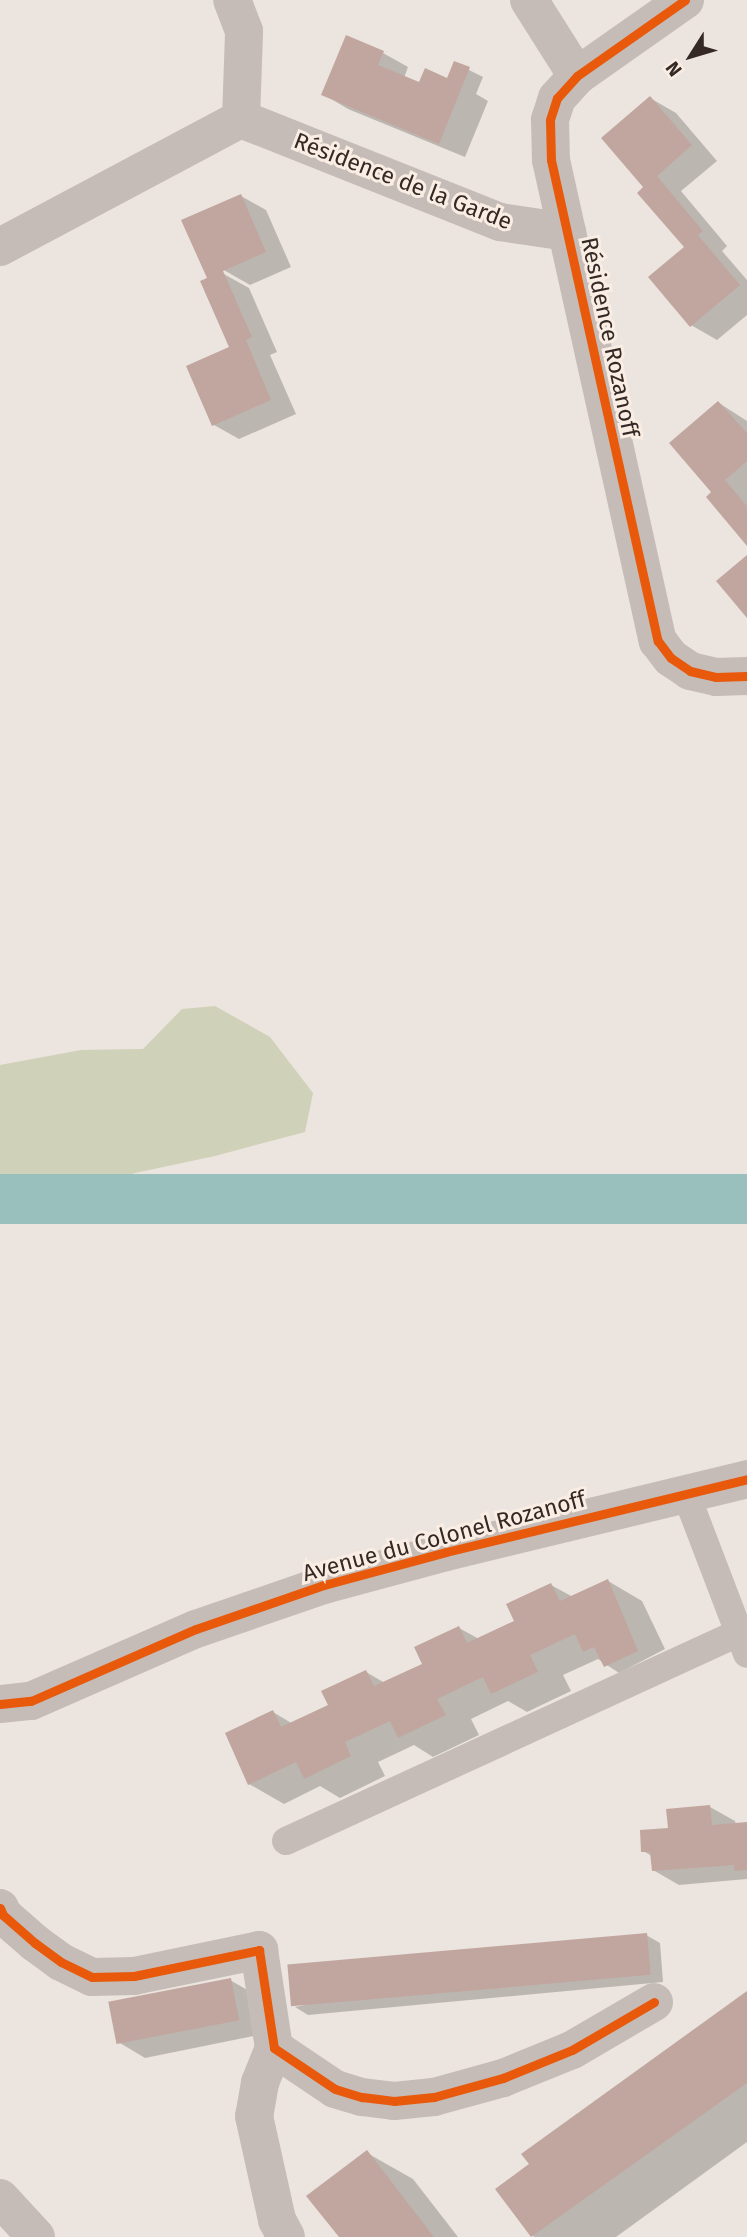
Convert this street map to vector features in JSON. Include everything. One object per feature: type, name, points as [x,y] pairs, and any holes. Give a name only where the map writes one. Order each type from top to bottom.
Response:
[{"type":"street","points":[[0,247],[241,119],[244,31],[232,0]]},
{"type":"street","points":[[529,0],[578,76]]},
{"type":"street","name":"Résidence Rozanoff","points":[[685,0],[578,76],[557,98],[550,120],[551,160],[658,641],[671,658],[690,671],[716,677],[747,676]]},
{"type":"street","name":"Résidence de la Garde","points":[[241,119],[500,222],[567,232]]},
{"type":"street","name":"Avenue du Colonel Rozanoff","points":[[0,1735],[12,1703],[196,1629],[324,1585],[747,1479]]},
{"type":"street","points":[[1,1913],[61,1962],[92,1977],[134,1976],[258,1950],[274,2048],[260,2082],[254,2116],[277,2220],[286,2237]]},
{"type":"street","points":[[274,2048],[335,2089],[362,2097],[394,2101],[433,2097],[503,2078],[572,2050],[654,2002]]},
{"type":"street","points":[[0,2199],[36,2237]]},
{"type":"lane","points":[[286,1841],[743,1643],[686,1494]]},
{"type":"green space","points":[[215,1006],[270,1037],[313,1093],[305,1132],[215,1156],[135,1173],[88,1192],[31,1204],[0,1199],[0,1065],[81,1050],[143,1049],[182,1009]]},
{"type":"water","points":[[0,1174],[747,1174],[747,1224],[0,1224]]},
{"type":"building","points":[[346,35],[384,51],[378,65],[419,82],[425,68],[447,78],[454,61],[470,67],[439,144],[321,95]]},
{"type":"building","points":[[650,96],[692,145],[657,176],[703,231],[698,235],[740,285],[690,327],[648,277],[684,247],[637,193],[643,187],[601,138]]},
{"type":"building","points":[[241,194],[266,252],[223,271],[252,337],[246,340],[271,400],[212,426],[186,366],[229,347],[200,281],[207,278],[181,220]]},
{"type":"building","points":[[718,401],[747,433],[747,461],[725,480],[747,506],[747,546],[706,497],[711,492],[669,443]]},
{"type":"building","points":[[747,555],[747,618],[716,581]]},
{"type":"building","points":[[608,1579],[638,1651],[604,1667],[594,1647],[583,1652],[575,1634],[530,1655],[538,1672],[491,1694],[483,1677],[437,1699],[446,1715],[398,1738],[390,1721],[345,1742],[351,1756],[304,1779],[296,1762],[248,1785],[225,1733],[273,1710],[281,1727],[328,1705],[321,1691],[366,1670],[374,1686],[422,1664],[414,1647],[459,1626],[467,1643],[514,1621],[506,1604],[551,1583],[560,1601]]},
{"type":"building","points":[[710,1805],[712,1825],[747,1822],[747,1870],[734,1871],[734,1865],[652,1871],[650,1852],[641,1852],[640,1830],[668,1828],[666,1809]]},
{"type":"building","points":[[647,1933],[651,1975],[291,2006],[287,1964]]},
{"type":"building","points":[[231,1978],[239,2020],[117,2044],[108,2002]]},
{"type":"building","points":[[747,1991],[747,2083],[531,2237],[495,2189],[529,2164],[521,2154]]},
{"type":"building","points":[[367,2150],[434,2237],[339,2237],[306,2196]]},
{"type":"cycle path","points":[[685,0],[577,76],[557,98],[550,120],[551,160],[658,641],[671,658],[690,671],[716,677],[747,676]]},
{"type":"cycle path","points":[[0,1704],[31,1701],[196,1629],[324,1585],[446,1552],[747,1479]]},
{"type":"cycle path","points":[[0,1908],[3,1915],[35,1943],[61,1962],[92,1977],[134,1976],[259,1950],[274,2048],[335,2089],[362,2097],[394,2101],[434,2097],[503,2078],[572,2050],[654,2002]]}]
